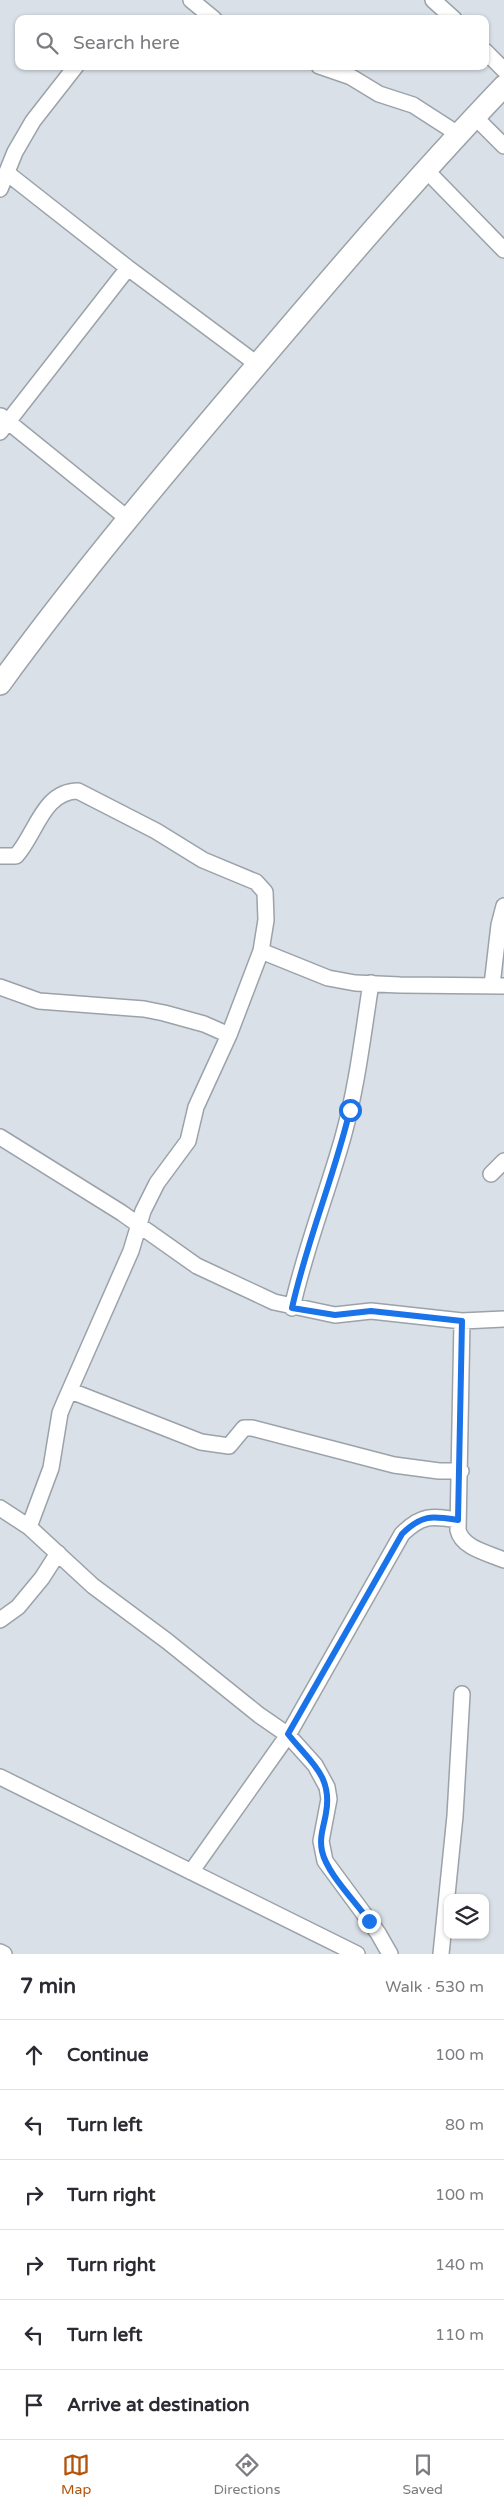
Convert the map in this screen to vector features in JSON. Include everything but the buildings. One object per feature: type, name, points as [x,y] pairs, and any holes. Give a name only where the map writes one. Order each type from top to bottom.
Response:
[{"type":"street","points":[[191,0],[209,15]]},
{"type":"street","points":[[433,0],[450,15]]},
{"type":"street","points":[[489,55],[504,70]]},
{"type":"street","points":[[0,189],[33,120],[73,70]]},
{"type":"street","points":[[331,70],[351,77],[379,94],[413,105],[458,134]]},
{"type":"street","points":[[0,684],[60,602],[127,518],[257,364],[426,170],[504,86]]},
{"type":"street","points":[[475,117],[504,146]]},
{"type":"street","points":[[426,170],[504,250]]},
{"type":"street","points":[[6,173],[128,268],[257,364]]},
{"type":"street","points":[[127,518],[3,423],[128,268]]},
{"type":"street","points":[[0,856],[16,856],[55,799],[67,791],[78,791],[156,830],[203,860],[256,882],[265,892],[267,907],[261,951],[229,1035],[196,1107],[188,1141],[157,1183],[143,1211],[131,1251],[98,1321],[60,1414],[51,1468],[29,1527]]},
{"type":"street","points":[[261,951],[328,978],[400,985],[498,985],[499,925],[504,906]]},
{"type":"street","points":[[292,1308],[301,1268],[353,1097],[371,983]]},
{"type":"street","points":[[0,987],[39,1001],[144,1009],[164,1013],[204,1024],[229,1035]]},
{"type":"street","points":[[0,1137],[139,1225],[197,1266],[248,1291],[292,1308],[335,1315],[371,1311],[462,1321],[504,1319]]},
{"type":"street","points":[[491,1174],[504,1161]]},
{"type":"street","points":[[462,1321],[461,1471],[458,1530],[462,1540],[504,1560]]},
{"type":"street","points":[[71,1391],[201,1442],[217,1446],[229,1446],[244,1428],[252,1428],[394,1465],[439,1471],[461,1471]]},
{"type":"street","points":[[0,1508],[29,1527],[93,1586],[259,1715],[288,1734],[315,1765],[327,1787],[329,1799],[321,1841],[325,1861],[378,1933],[390,1954]]},
{"type":"street","points":[[191,1872],[288,1734],[402,1534],[418,1520],[427,1517],[458,1520]]},
{"type":"street","points":[[0,1620],[18,1607],[42,1578],[58,1553]]},
{"type":"street","points":[[441,1954],[455,1816],[462,1694]]},
{"type":"street","points":[[0,1777],[358,1954]]},
{"type":"street","points":[[0,1952],[4,1954]]},
{"type":"route","points":[[350,1110],[319,1216],[301,1268],[292,1308],[335,1315],[371,1311],[462,1321],[461,1471],[458,1520],[427,1517],[418,1520],[402,1534],[288,1734],[315,1765],[327,1787],[329,1799],[322,1827],[321,1841],[325,1861],[369,1921]]}]
